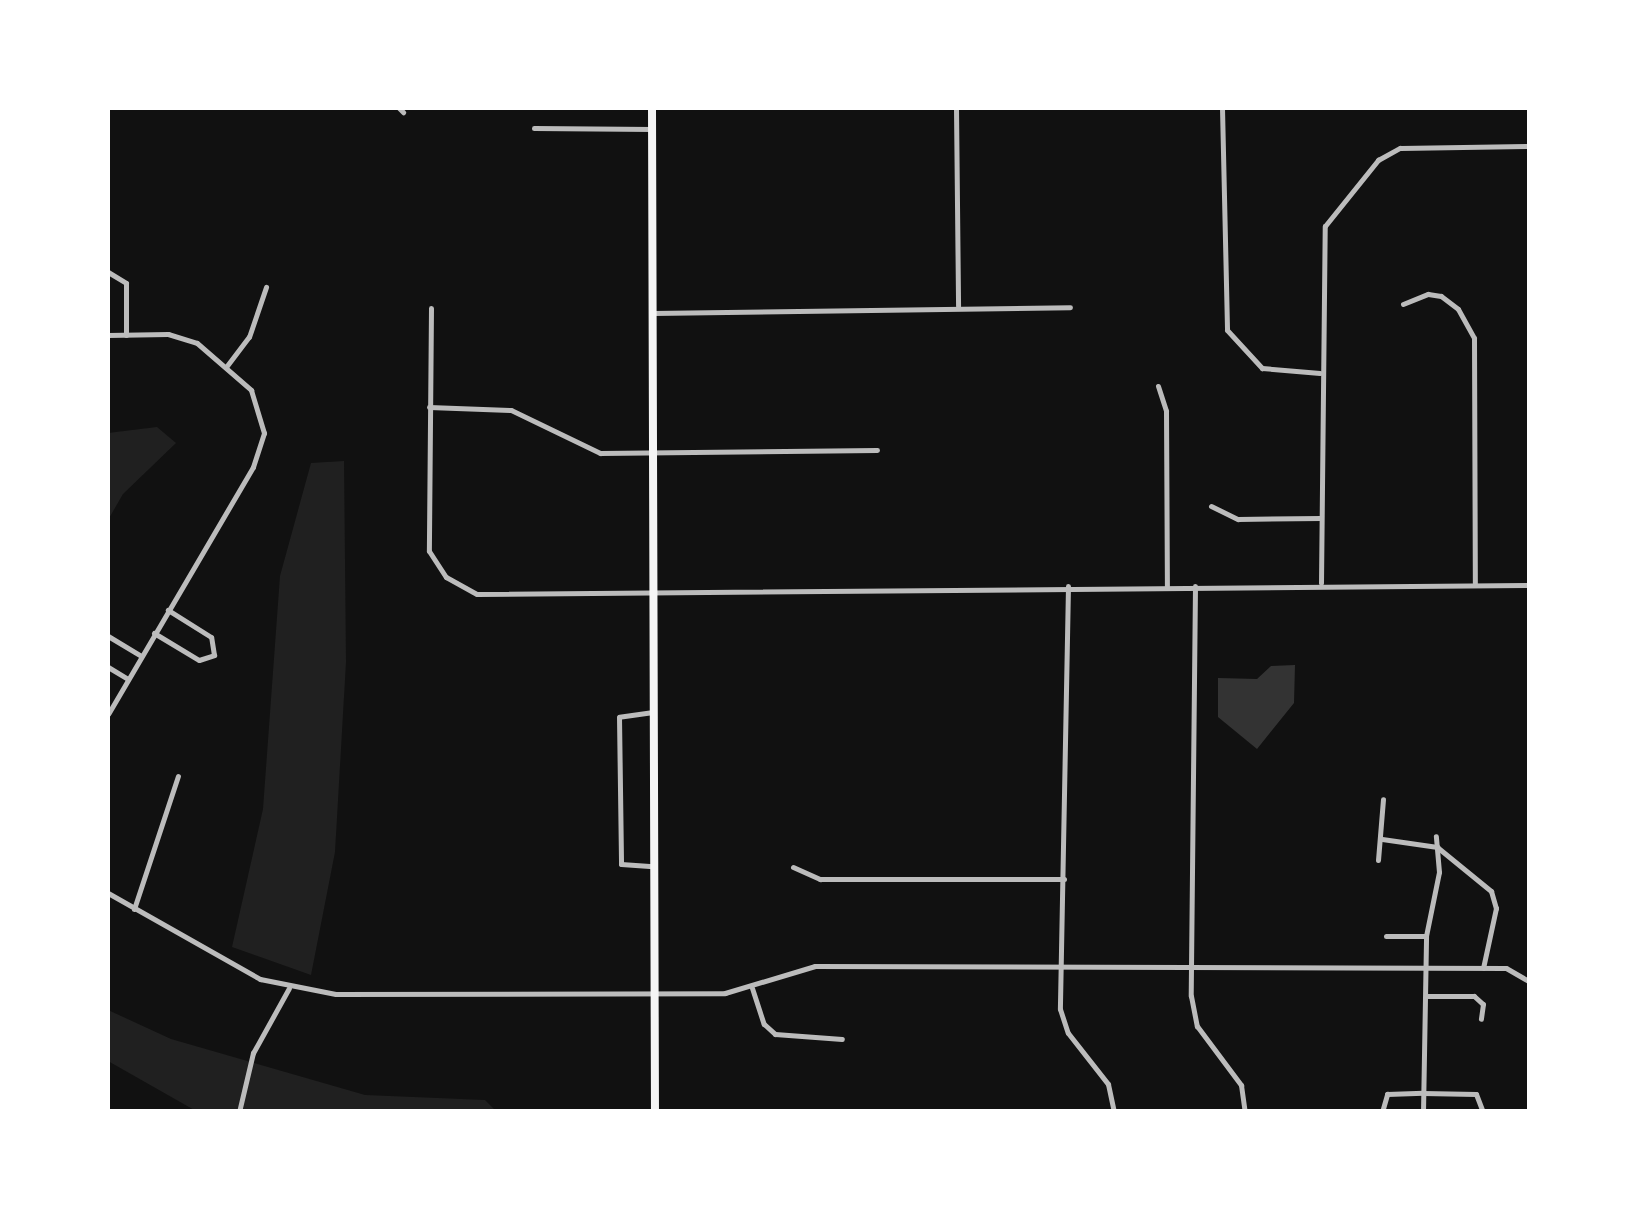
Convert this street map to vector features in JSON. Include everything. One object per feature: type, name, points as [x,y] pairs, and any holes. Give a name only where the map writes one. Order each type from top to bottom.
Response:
[{"type":"main road","points":[[652,108],[655,1112]]},
{"type":"street","points":[[956,108],[958,306]]},
{"type":"street","points":[[1222,108],[1227,330],[1262,368],[1320,373]]},
{"type":"street","points":[[534,128],[652,129]]},
{"type":"street","points":[[1320,584],[1322,232],[1378,160],[1416,145],[1530,146]]},
{"type":"street","points":[[108,272],[126,283],[126,335]]},
{"type":"street","points":[[226,367],[249,336],[266,287]]},
{"type":"street","points":[[1403,304],[1441,296],[1458,309],[1474,338],[1475,585]]},
{"type":"street","points":[[652,313],[1070,307]]},
{"type":"street","points":[[431,308],[429,550],[454,584],[487,596],[652,590],[1530,585]]},
{"type":"street","points":[[108,336],[188,339],[226,367],[257,398],[262,444],[108,714]]},
{"type":"street","points":[[1158,386],[1166,410],[1167,587]]},
{"type":"street","points":[[429,407],[512,410],[592,451],[878,450]]},
{"type":"street","points":[[1211,506],[1238,519],[1320,518]]},
{"type":"street","points":[[1068,586],[1063,1022],[1108,1084],[1114,1112]]},
{"type":"street","points":[[1195,586],[1192,967],[1196,1026],[1240,1085],[1244,1112]]},
{"type":"street","points":[[154,633],[199,660],[214,655],[211,637],[168,610]]},
{"type":"street","points":[[108,636],[141,656]]},
{"type":"street","points":[[108,667],[128,679]]},
{"type":"street","points":[[652,712],[619,717],[622,864],[653,866]]},
{"type":"street","points":[[134,909],[178,776]]},
{"type":"street","points":[[1378,860],[1383,800]]},
{"type":"street","points":[[1422,1112],[1426,936],[1439,872],[1436,836]]},
{"type":"street","points":[[1382,839],[1437,847],[1494,898],[1483,968]]},
{"type":"street","points":[[793,867],[820,880],[1064,879]]},
{"type":"street","points":[[108,893],[220,961],[288,988],[654,995],[752,988],[815,966],[1506,968],[1530,982]]},
{"type":"street","points":[[1386,936],[1426,936]]},
{"type":"street","points":[[239,1112],[253,1053],[288,988]]},
{"type":"street","points":[[752,988],[764,1024],[774,1034],[842,1039]]},
{"type":"street","points":[[1427,996],[1480,998],[1480,1019]]},
{"type":"street","points":[[1382,1112],[1387,1094],[1476,1094],[1484,1112]]},
{"type":"shaded area","points":[[157,427],[176,443],[123,494],[108,520],[108,433]]},
{"type":"shaded area","points":[[344,461],[346,662],[335,852],[311,975],[232,947],[263,809],[280,576],[311,463]]},
{"type":"shaded area","points":[[1295,665],[1294,703],[1257,749],[1218,717],[1218,678],[1257,679],[1271,666]]},
{"type":"shaded area","points":[[108,1010],[171,1039],[365,1095],[485,1100],[496,1111],[196,1111],[108,1061]]}]
